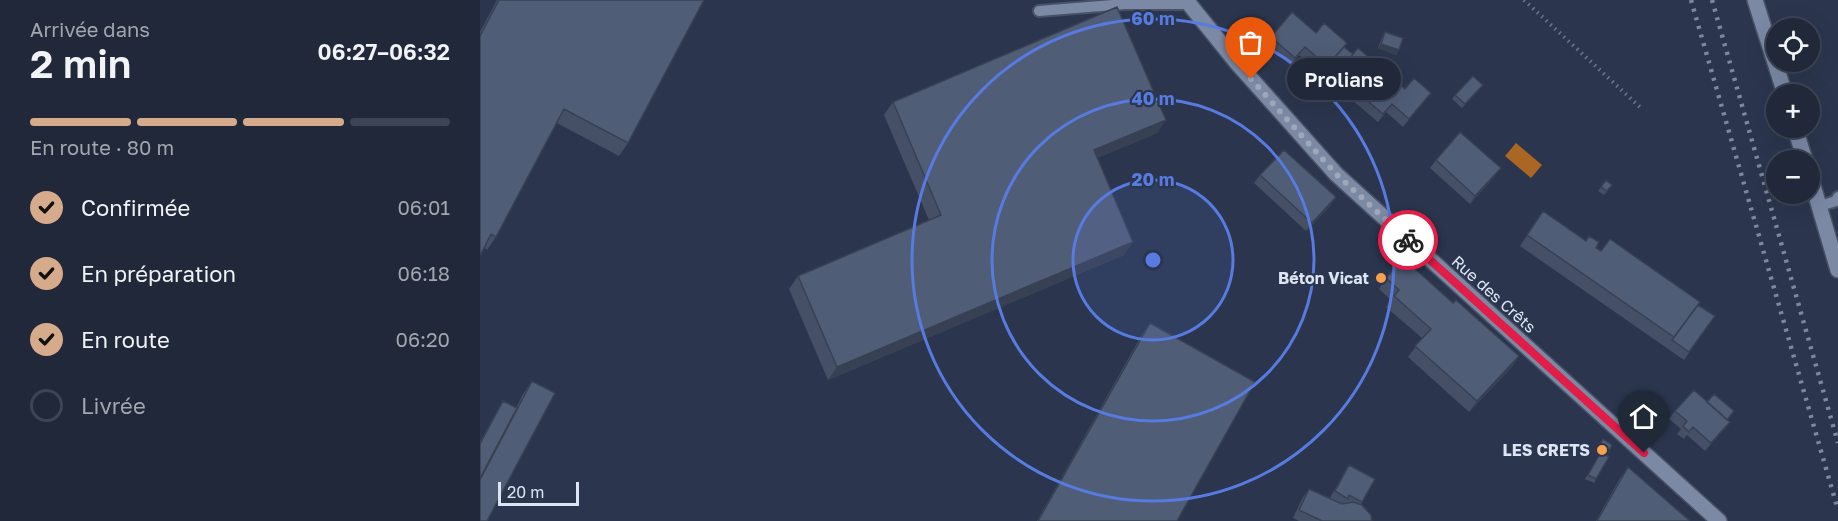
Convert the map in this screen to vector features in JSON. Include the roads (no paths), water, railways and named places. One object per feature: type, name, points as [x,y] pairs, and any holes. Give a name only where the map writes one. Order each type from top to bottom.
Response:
[{"type":"street","points":[[1755,0],[1782,84]]},
{"type":"street","name":"Rue des Crêts","points":[[1188,2],[1238,63],[1336,174],[1719,521]]},
{"type":"street","points":[[1820,206],[1838,270]]},
{"type":"lane","points":[[1039,10],[1188,2]]},
{"type":"lane","points":[[1820,206],[1836,201],[1838,197]]},
{"type":"railway","points":[[1691,0],[1838,510]]},
{"type":"railway","points":[[1712,0],[1838,443]]},
{"type":"place","name":"Prolians","points":[[1251,79]]},
{"type":"place","name":"Béton Vicat","points":[[1381,278]]},
{"type":"place","name":"LES CRETS","points":[[1602,450]]}]
